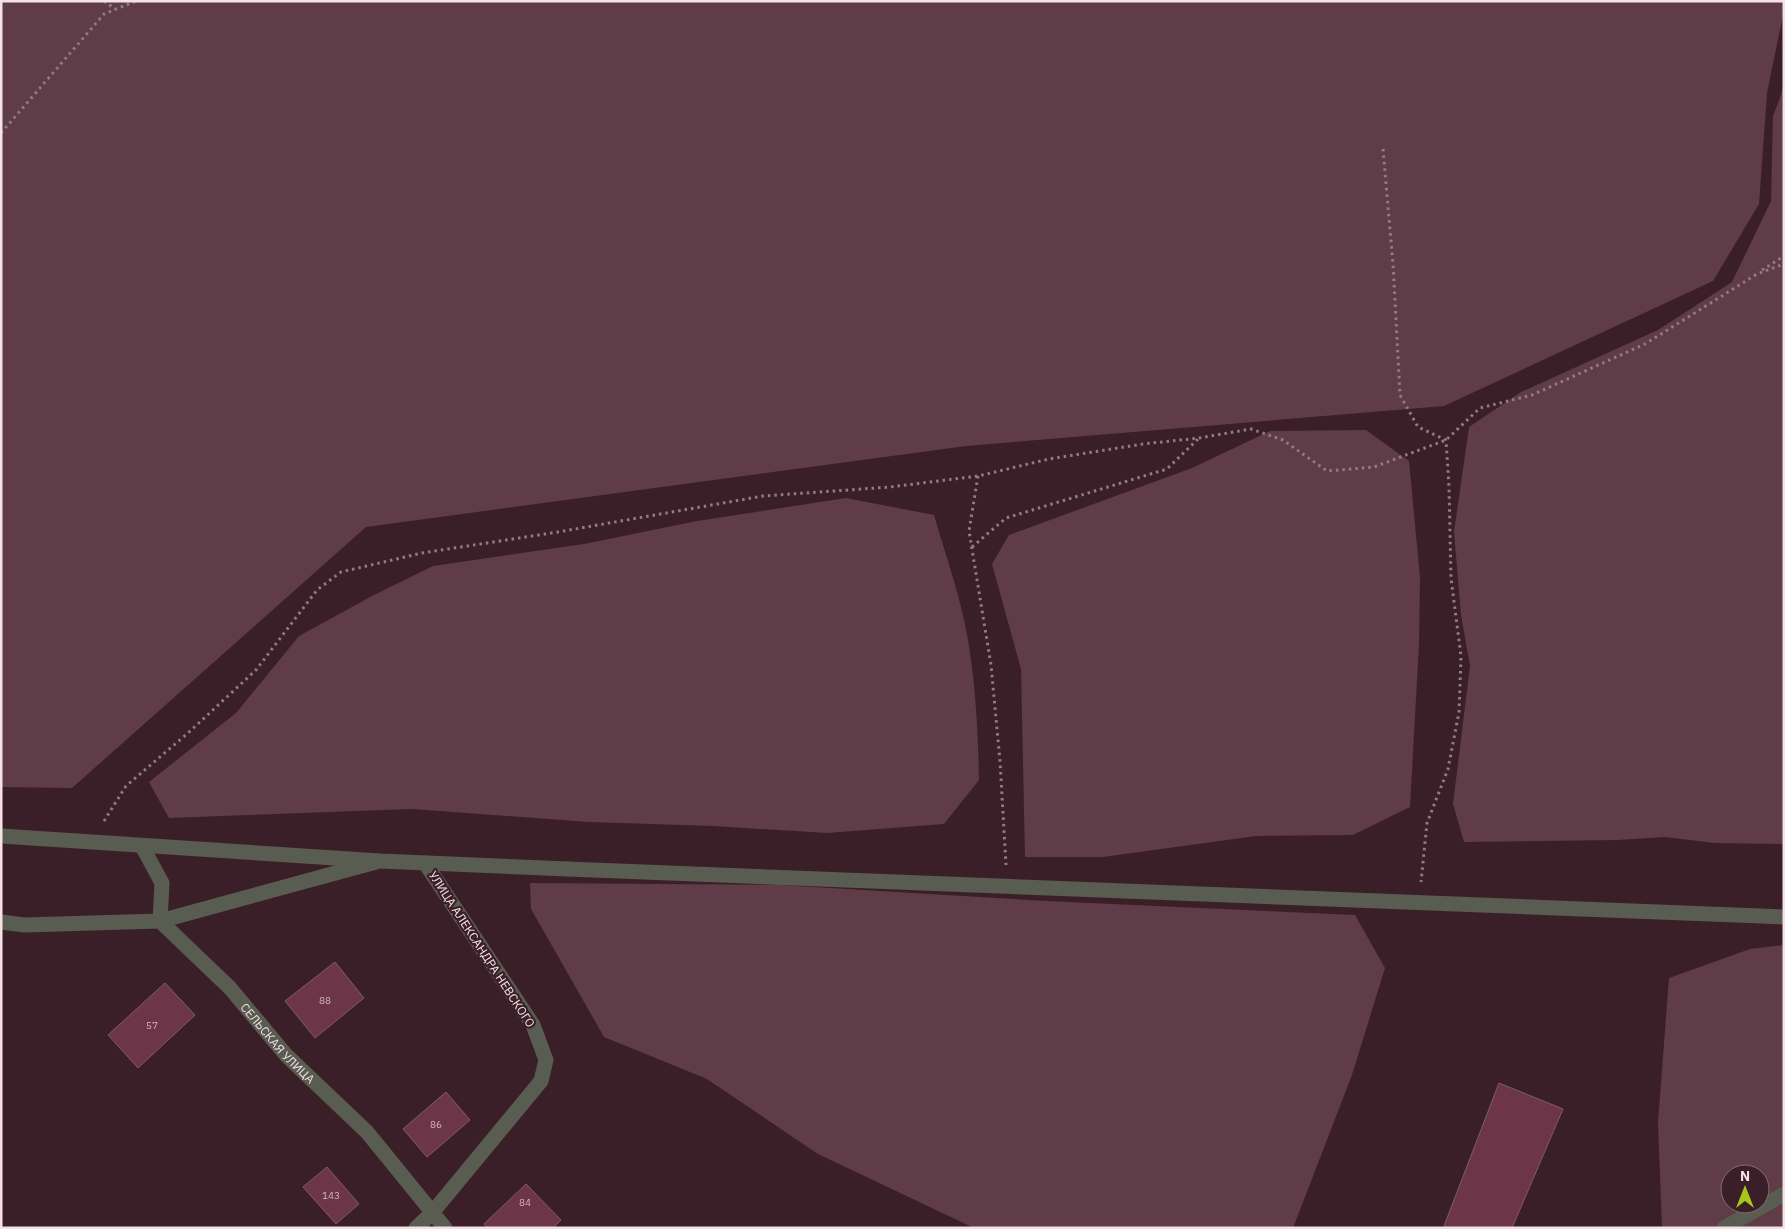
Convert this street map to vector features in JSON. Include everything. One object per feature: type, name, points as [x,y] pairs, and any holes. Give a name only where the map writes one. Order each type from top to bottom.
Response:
[{"type":"street","points":[[1,836],[380,861],[1784,917]]},
{"type":"street","points":[[142,846],[162,883],[160,921]]},
{"type":"street","points":[[1,922],[24,925],[160,921],[380,861]]},
{"type":"street","name":"УЛИЦА АЛЕКСАНДРА НЕВСКОГО","points":[[416,1228],[432,1213],[541,1081],[546,1060],[533,1025],[425,863]]},
{"type":"street","name":"СЕЛЬСКАЯ УЛИЦА","points":[[160,921],[230,988],[286,1055],[367,1132],[445,1228]]},
{"type":"street","points":[[1724,1228],[1784,1194]]},
{"type":"path","points":[[104,1],[116,10]]},
{"type":"path","points":[[1,133],[104,14],[136,1]]},
{"type":"path","points":[[1383,149],[1393,264],[1400,395],[1418,427],[1446,440]]},
{"type":"path","points":[[91,842],[126,786],[188,733],[256,670],[317,590],[341,572],[422,553],[558,532],[763,496],[890,487],[978,476],[1049,459],[1251,429],[1283,440],[1327,470],[1374,467],[1446,440],[1480,408],[1532,395],[1645,344],[1784,256]]},
{"type":"path","points":[[1757,274],[1784,264]]},
{"type":"path","points":[[971,548],[1006,518],[1167,469],[1199,438]]},
{"type":"path","points":[[1419,902],[1428,823],[1448,769],[1458,712],[1461,656],[1451,578],[1446,440]]},
{"type":"path","points":[[978,476],[968,531],[991,665],[1000,761],[1007,886]]},
{"type":"shaded area","points":[[1,1],[1784,1],[1784,10],[1767,93],[1759,204],[1713,281],[1444,406],[966,446],[366,527],[72,788],[1,787]]},
{"type":"shaded area","points":[[1784,82],[1784,844],[1714,843],[1665,837],[1618,840],[1464,842],[1453,804],[1470,666],[1461,615],[1454,532],[1469,427],[1521,392],[1658,330],[1732,282],[1771,201],[1773,116]]},
{"type":"shaded area","points":[[1366,430],[1409,461],[1420,577],[1419,644],[1410,807],[1353,835],[1256,836],[1103,857],[1025,857],[1021,669],[992,564],[1009,535],[1192,468],[1270,431]]},
{"type":"shaded area","points":[[846,498],[934,515],[948,561],[965,624],[971,658],[976,710],[979,780],[944,824],[827,833],[713,826],[589,822],[412,809],[169,818],[149,782],[236,713],[299,636],[372,596],[433,566],[584,544],[697,521]]},
{"type":"shaded area","points":[[530,883],[780,885],[1046,901],[1355,915],[1385,968],[1352,1075],[1293,1228],[974,1228],[818,1154],[707,1079],[604,1037],[531,909]]},
{"type":"shaded area","points":[[1784,945],[1784,1228],[1662,1228],[1658,1122],[1669,978],[1750,949]]},
{"type":"building","points":[[335,962],[364,998],[315,1038],[285,1001]]},
{"type":"building","points":[[165,983],[195,1015],[138,1068],[108,1035]]},
{"type":"building","points":[[1499,1083],[1563,1109],[1512,1228],[1449,1228],[1444,1226]]},
{"type":"building","points":[[446,1092],[470,1120],[427,1157],[403,1129]]},
{"type":"building","points":[[327,1167],[359,1204],[336,1224],[303,1187]]},
{"type":"building","points":[[526,1184],[561,1220],[553,1228],[487,1228],[484,1224]]}]
